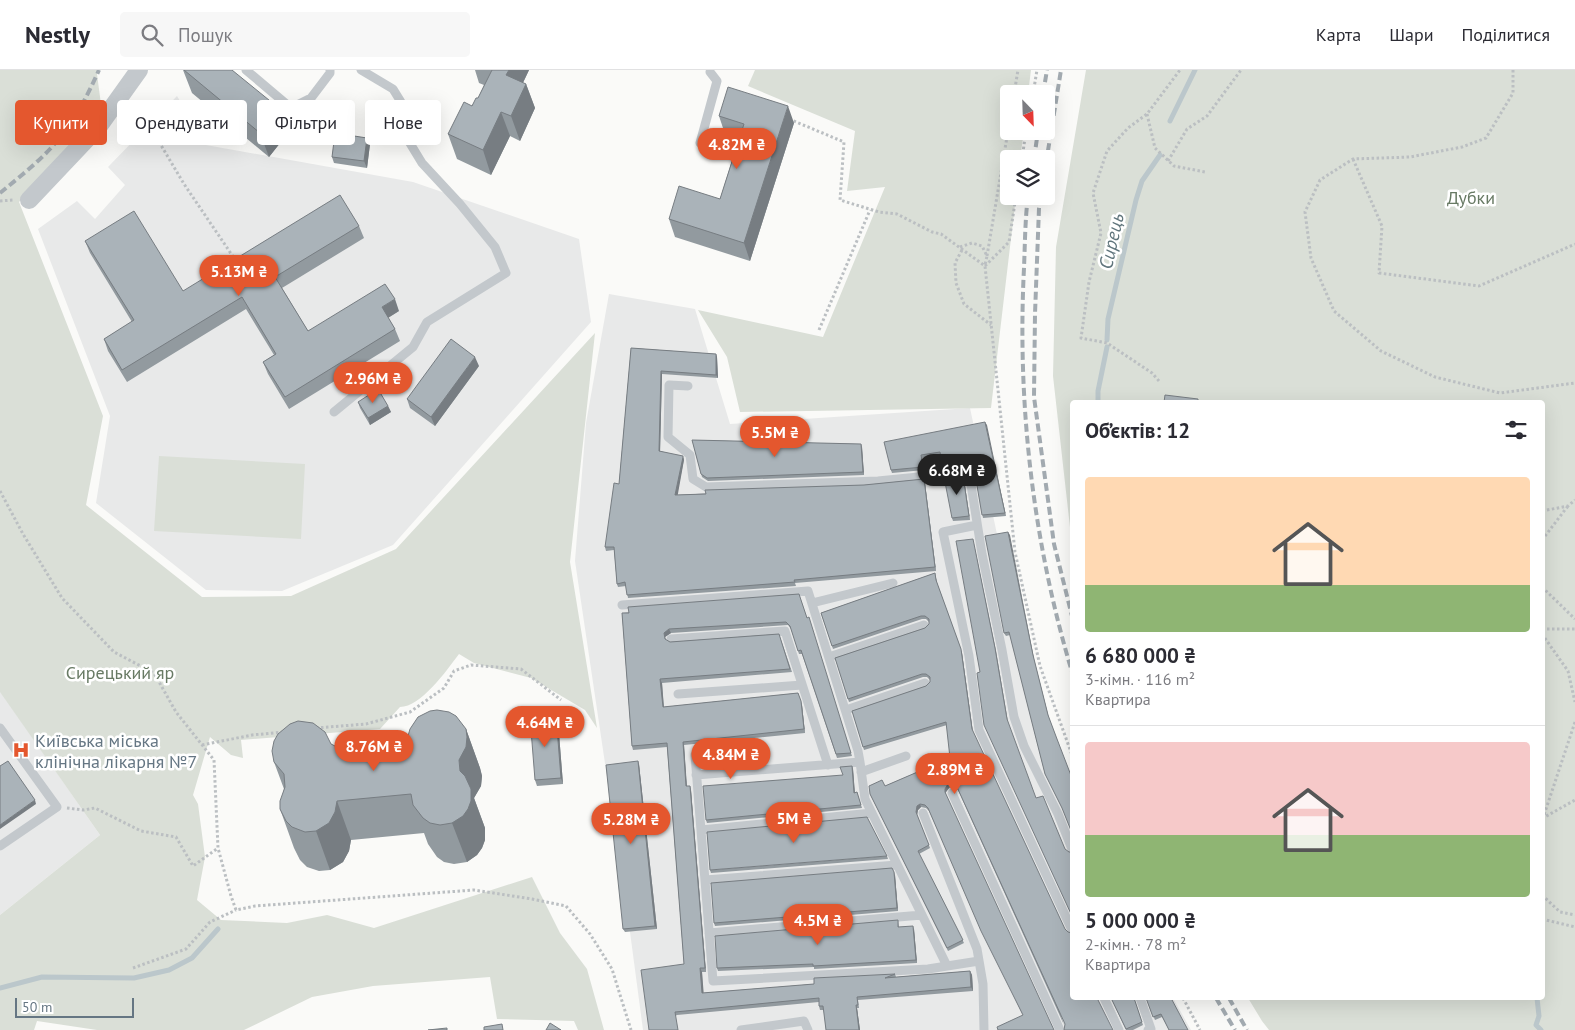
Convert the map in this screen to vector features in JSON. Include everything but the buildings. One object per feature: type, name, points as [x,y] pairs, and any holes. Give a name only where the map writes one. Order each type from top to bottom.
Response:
[{"type":"street","points":[[29,200],[99,126],[139,70]]},
{"type":"lane","points":[[246,70],[291,108],[311,98],[330,73],[330,70]]},
{"type":"lane","points":[[334,412],[413,347],[427,322],[506,273],[495,247],[417,156],[408,140],[400,102],[393,89],[361,70]]},
{"type":"lane","points":[[700,143],[717,82],[711,71]]},
{"type":"lane","points":[[688,386],[669,385],[668,437],[690,454],[693,479],[706,487],[878,481],[969,472],[977,525],[1014,717],[1024,746],[1058,814],[1070,844]]},
{"type":"lane","points":[[977,525],[943,532],[969,656],[979,730],[1070,926]]},
{"type":"lane","points":[[812,603],[893,583]]},
{"type":"lane","points":[[622,605],[808,592],[858,751],[865,799],[947,966]]},
{"type":"lane","points":[[829,657],[924,625]]},
{"type":"lane","points":[[671,639],[784,632],[828,765]]},
{"type":"lane","points":[[846,710],[925,683]]},
{"type":"lane","points":[[678,694],[802,685]]},
{"type":"lane","points":[[0,728],[57,807],[0,846]]},
{"type":"lane","points":[[695,755],[713,981],[928,969],[979,962]]},
{"type":"lane","points":[[861,772],[906,756]]},
{"type":"lane","points":[[696,775],[860,762]]},
{"type":"lane","points":[[952,793],[1060,1030]]},
{"type":"lane","points":[[701,830],[872,813]]},
{"type":"lane","points":[[924,813],[977,949],[984,984],[984,1030]]},
{"type":"lane","points":[[705,880],[897,865]]},
{"type":"lane","points":[[709,933],[922,915]]},
{"type":"lane","points":[[1105,1000],[1119,1030]]},
{"type":"lane","points":[[1141,1000],[1151,1029],[1148,1030]]},
{"type":"lane","points":[[741,1030],[804,1022],[808,1030]]},
{"type":"path","points":[[1016,85],[1018,70]]},
{"type":"path","points":[[1034,85],[1037,70]]},
{"type":"path","points":[[1159,381],[1152,373],[1107,343],[1081,338],[1089,282],[1101,234],[1093,193],[1107,151],[1128,128],[1147,114],[1180,70]]},
{"type":"path","points":[[1168,161],[1187,129],[1207,116],[1242,70]]},
{"type":"path","points":[[1513,70],[1512,93],[1486,138],[1462,147],[1410,158],[1353,159],[1320,180],[1304,212],[1311,258],[1334,311],[1381,351],[1435,377],[1500,393],[1575,382]]},
{"type":"path","points":[[1147,114],[1155,148],[1174,166],[1205,172]]},
{"type":"path","points":[[782,115],[844,142],[840,200],[870,210],[897,214],[932,232],[941,234],[985,266]]},
{"type":"path","points":[[1006,140],[985,266],[996,377],[1015,552],[1040,666],[1070,749]]},
{"type":"path","points":[[161,145],[184,184],[236,261]]},
{"type":"path","points":[[1353,159],[1382,226],[1379,273],[1479,286],[1575,244]]},
{"type":"path","points":[[985,266],[1009,242],[1015,205]]},
{"type":"path","points":[[819,330],[870,210]]},
{"type":"path","points":[[987,256],[982,246],[972,243],[961,248],[955,263],[956,283],[964,304],[992,326]]},
{"type":"path","points":[[0,491],[22,534],[62,598],[114,652],[154,673],[176,712],[214,760],[218,848],[236,910]]},
{"type":"path","points":[[1545,536],[1568,506],[1575,500]]},
{"type":"path","points":[[1545,510],[1568,506]]},
{"type":"path","points":[[1545,590],[1575,619]]},
{"type":"path","points":[[1545,629],[1575,629]]},
{"type":"path","points":[[1545,638],[1568,671],[1575,702]]},
{"type":"path","points":[[309,729],[366,724],[410,712],[444,688],[454,671],[472,665],[521,669],[561,700]]},
{"type":"path","points":[[1545,812],[1575,722]]},
{"type":"path","points":[[202,745],[252,735],[290,731]]},
{"type":"path","points":[[1545,817],[1575,800]]},
{"type":"path","points":[[57,807],[83,810],[95,808],[141,831],[176,836],[193,866],[218,848]]},
{"type":"path","points":[[133,968],[186,949],[210,922],[236,910],[255,906],[474,890],[566,906],[590,934],[612,969],[631,1030]]},
{"type":"path","points":[[1545,898],[1560,912],[1575,915]]},
{"type":"path","points":[[1545,920],[1575,927]]},
{"type":"path","points":[[1184,1000],[1200,1030]]},
{"type":"shaded area","points":[[129,145],[206,145],[413,182],[579,239],[591,322],[393,545],[282,591],[206,590],[96,503],[110,416],[38,229],[77,201],[95,219],[125,185],[108,167]]},
{"type":"shaded area","points":[[609,294],[695,309],[730,424],[970,408],[1016,623],[1070,798],[1070,1000],[1174,1000],[1191,1030],[643,1030],[575,561],[586,423]]},
{"type":"shaded area","name":"Київська міська клінічна лікарня №7","points":[[0,691],[100,835],[0,915]]},
{"type":"green space","name":"Сирецький яр","points":[[0,70],[98,70],[100,100],[15,100],[15,145],[72,145],[19,202],[103,416],[86,505],[202,597],[291,596],[396,549],[595,333],[570,562],[597,728],[585,710],[531,678],[474,663],[459,654],[441,678],[425,694],[416,701],[400,707],[380,729],[241,740],[243,758],[231,755],[210,737],[193,795],[198,804],[205,857],[197,900],[221,920],[287,923],[327,915],[374,928],[532,877],[560,933],[587,969],[604,1030],[578,1030],[574,1021],[497,1019],[490,977],[373,986],[312,997],[244,1030],[97,1030],[37,1021],[34,1030],[0,1030],[0,915],[100,835],[0,692]]},
{"type":"green space","points":[[755,70],[1031,70],[1029,85],[1000,85],[1000,140],[1023,140],[1021,150],[1000,150],[1000,205],[1015,205],[991,408],[740,412],[727,357],[698,310],[823,337],[885,187],[847,191],[855,131],[748,86]]},
{"type":"green space","name":"Дубки","points":[[1086,70],[1575,70],[1575,1030],[1269,1030],[1249,1000],[1545,1000],[1545,400],[1070,400],[1070,527],[1053,376],[1056,247]]},
{"type":"green space","points":[[159,456],[305,464],[301,539],[154,531]]},
{"type":"waterway","name":"Сирець","points":[[1170,121],[1195,70]]},
{"type":"waterway","name":"Сирець","points":[[1107,340],[1108,319],[1136,200],[1142,181],[1160,155]]},
{"type":"waterway","name":"Сирець","points":[[1098,400],[1098,391],[1107,347]]},
{"type":"waterway","points":[[0,988],[42,977],[134,978],[169,970],[192,958],[218,929]]},
{"type":"waterway","name":"Сирець","points":[[1537,1000],[1539,1016],[1536,1025],[1541,1030]]},
{"type":"railway","points":[[0,193],[26,172],[58,140],[78,112],[99,70]]},
{"type":"railway","points":[[1044,85],[1047,70]]},
{"type":"railway","points":[[1048,150],[1061,70]]},
{"type":"railway","points":[[1035,150],[1037,140]]},
{"type":"railway","points":[[1027,205],[1022,319],[1026,421],[1038,523],[1047,573],[1070,665]]},
{"type":"railway","points":[[1040,205],[1034,397],[1054,544],[1070,608]]},
{"type":"railway","points":[[1217,1000],[1235,1030]]},
{"type":"railway","points":[[1230,1000],[1247,1030]]},
{"type":"place","name":"Київська міська клінічна лікарня №7","points":[[21,750]]}]
